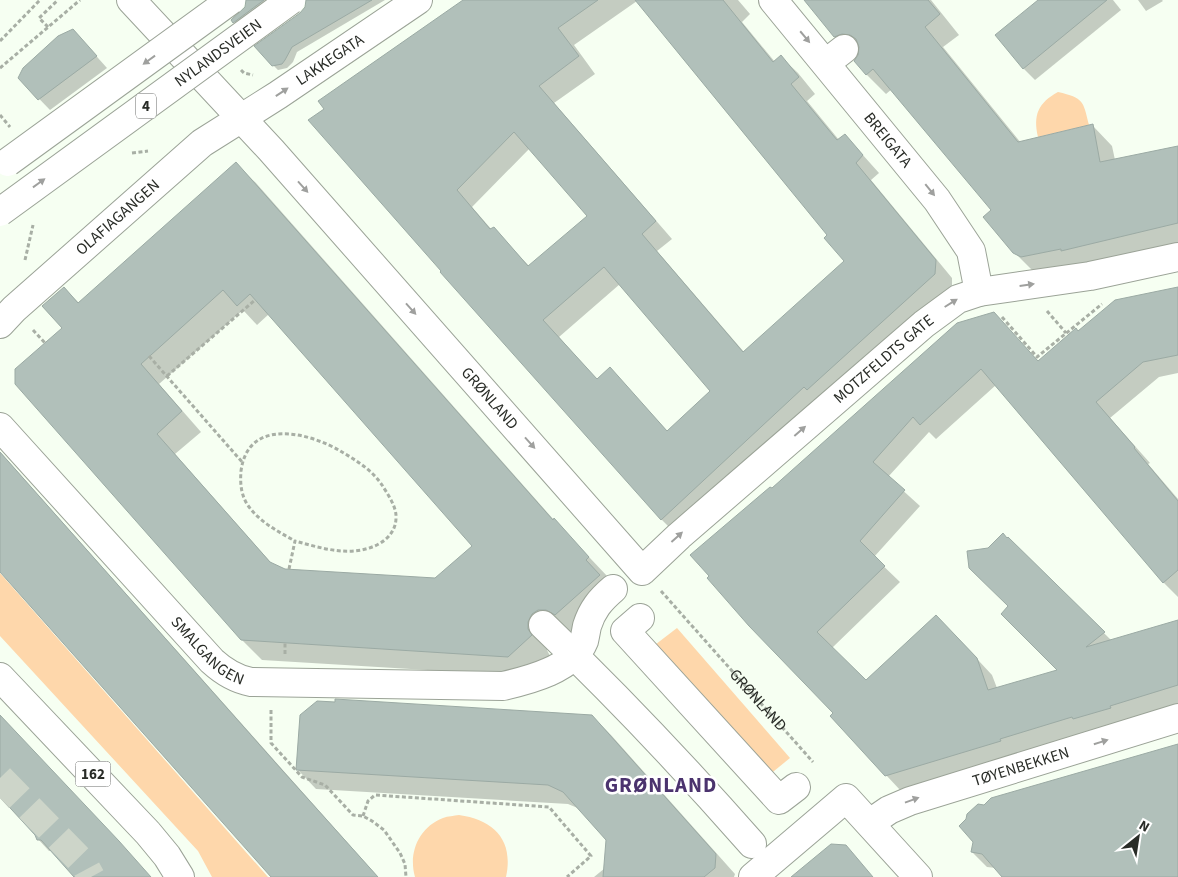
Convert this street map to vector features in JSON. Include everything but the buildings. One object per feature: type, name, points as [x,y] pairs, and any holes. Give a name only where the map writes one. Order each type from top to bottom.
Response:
[{"type":"main road","name":"GRØNLAND","points":[[131,0],[271,150],[642,570]]},
{"type":"main road","name":"4","points":[[8,162],[231,0]]},
{"type":"main road","name":"NYLANDSVEIEN","points":[[0,212],[291,0]]},
{"type":"main road","name":"LAKKEGATA","points":[[240,118],[278,95],[418,0]]},
{"type":"main road","name":"BREIGATA","points":[[773,0],[835,56],[971,251],[988,302]]},
{"type":"main road","name":"OLAFIAGANGEN","points":[[0,324],[21,303],[202,143],[240,118]]},
{"type":"main road","name":"MOTZFELDTS GATE","points":[[642,570],[924,324],[958,299],[988,302],[1090,276],[1178,257]]},
{"type":"main road","name":"SMALGANGEN","points":[[0,427],[212,662],[240,680],[251,682],[502,686],[535,677],[552,670],[575,656]]},
{"type":"main road","points":[[575,656],[584,641],[592,614],[598,602],[613,589]]},
{"type":"main road","points":[[640,618],[625,631],[779,800],[796,787]]},
{"type":"main road","points":[[543,625],[575,656],[752,844]]},
{"type":"main road","name":"162","points":[[0,677],[148,833],[167,856],[180,877]]},
{"type":"main road","name":"TØYENBEKKEN","points":[[870,823],[889,810],[910,800],[1178,718]]},
{"type":"main road","points":[[753,877],[846,798],[918,877]]},
{"type":"path","points":[[0,41],[40,0]]},
{"type":"path","points":[[48,27],[39,18],[58,0]]},
{"type":"path","points":[[0,68],[80,0]]},
{"type":"path","points":[[24,263],[35,216]]},
{"type":"path","points":[[167,376],[255,300]]},
{"type":"path","points":[[988,302],[1038,357],[1107,300]]},
{"type":"path","points":[[1042,305],[1066,333]]},
{"type":"path","points":[[149,356],[243,463]]},
{"type":"path","points":[[276,433],[312,438],[338,449],[360,462],[377,478],[387,494],[396,515],[394,528],[389,535],[383,542],[372,547],[344,551],[321,548],[294,540],[276,531],[256,515],[246,503],[242,492],[240,479],[243,463],[251,447],[258,440],[276,433]]},
{"type":"path","points":[[288,569],[294,540]]},
{"type":"path","name":"GRØNLAND","points":[[642,570],[846,798]]},
{"type":"path","points":[[271,682],[271,743],[302,777],[325,785],[353,815],[363,816],[372,821],[390,837],[405,864],[406,877]]},
{"type":"path","points":[[363,816],[368,801],[375,795],[549,807],[591,854],[590,858],[567,877]]},
{"type":"shaded area","points":[[1058,92],[1073,96],[1081,102],[1089,125],[1038,137],[1036,122],[1039,110],[1051,96]]},
{"type":"shaded area","points":[[0,573],[268,877],[212,877],[198,851],[0,636]]},
{"type":"shaded area","points":[[677,628],[790,758],[763,780],[647,651]]},
{"type":"shaded area","points":[[459,815],[482,822],[499,834],[507,852],[506,877],[415,877],[413,868],[414,850],[422,834],[435,822],[445,817]]},
{"type":"tunnel","points":[[0,778],[84,864],[91,877]]},
{"type":"district","name":"GRØNLAND","points":[[661,785]]}]
